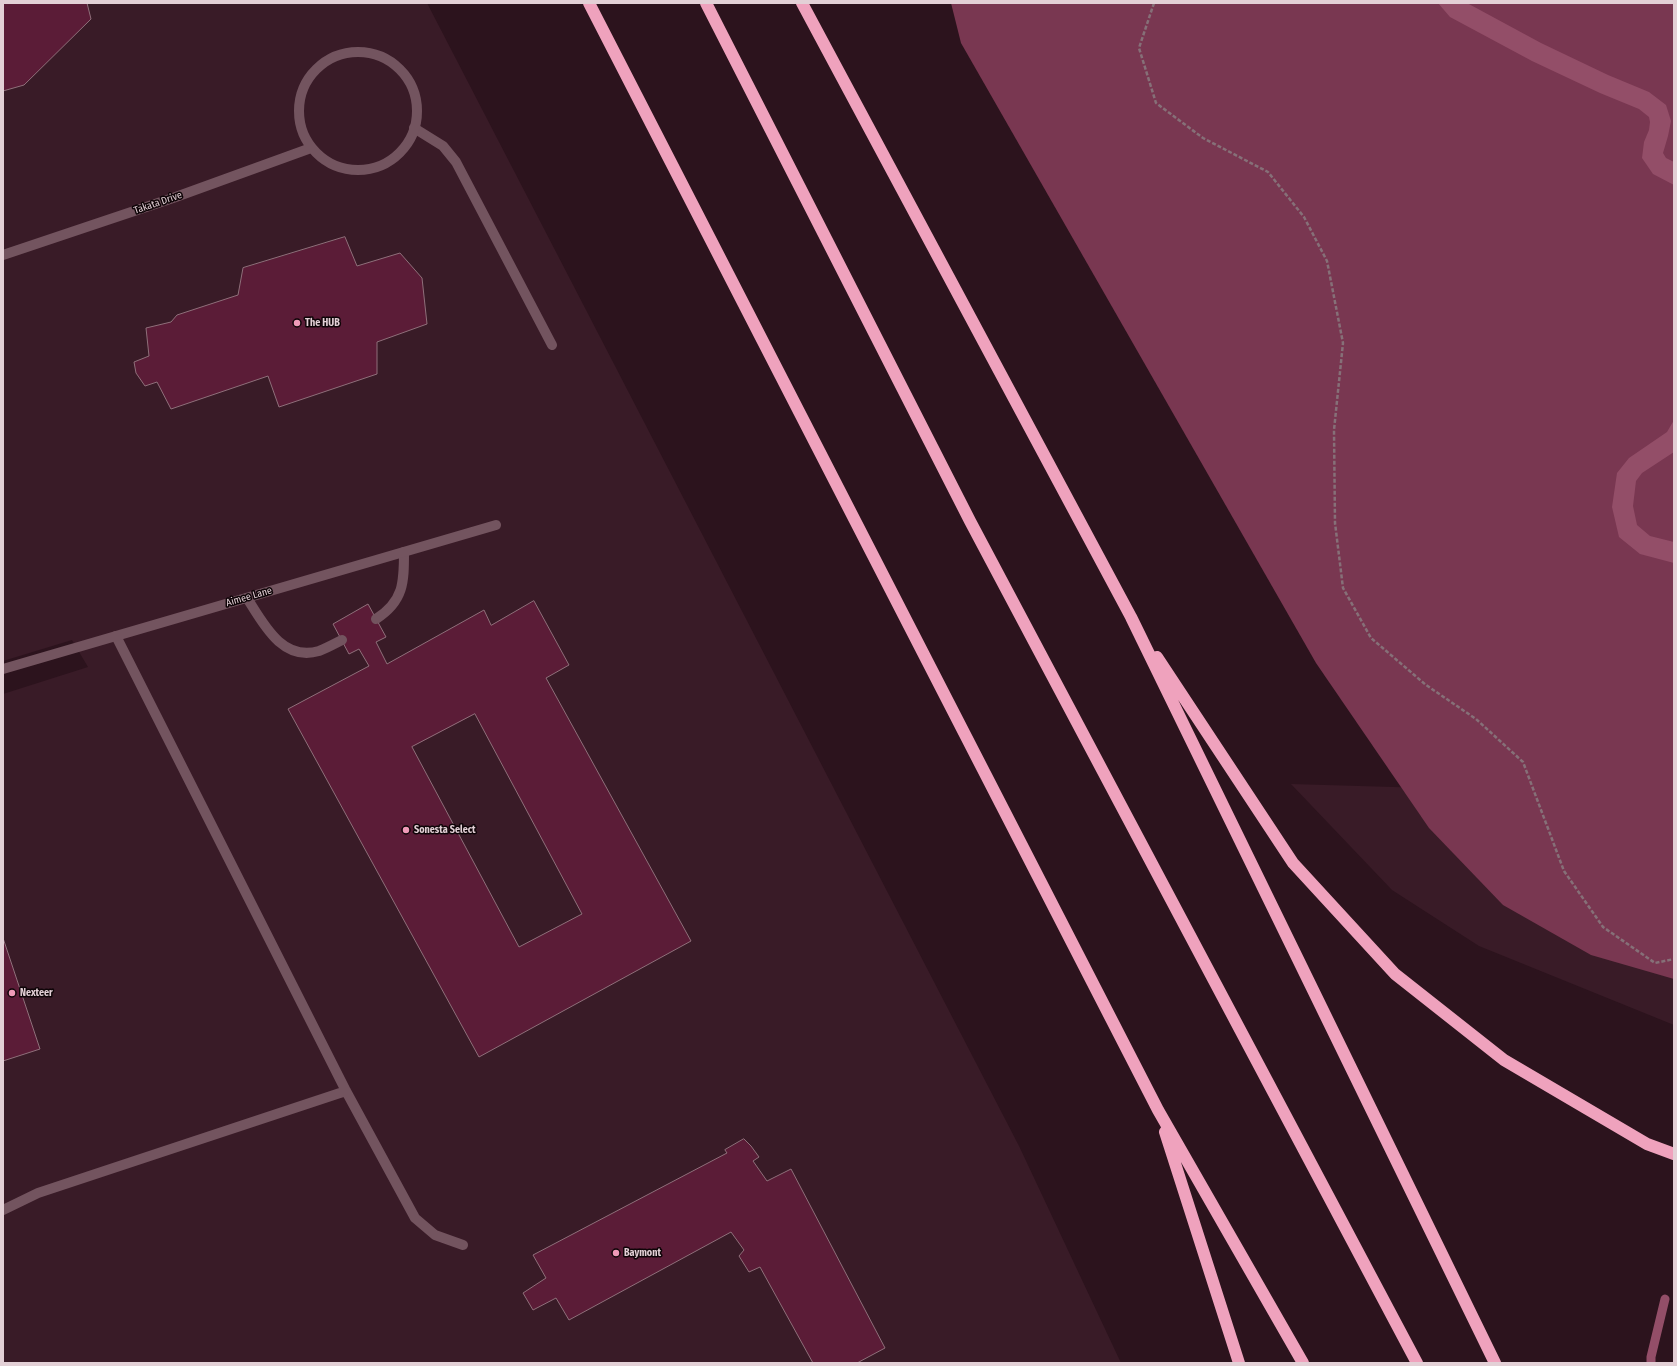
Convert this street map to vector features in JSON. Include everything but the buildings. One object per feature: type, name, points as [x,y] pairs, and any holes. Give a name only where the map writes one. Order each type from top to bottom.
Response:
[{"type":"highway","points":[[589,3],[1158,1110],[1303,1363]]},
{"type":"highway","points":[[706,3],[970,521],[1417,1363]]},
{"type":"highway","points":[[802,3],[1131,617],[1494,1363]]},
{"type":"highway","points":[[1131,617],[1293,863],[1395,974],[1504,1060],[1647,1144],[1674,1154]]},
{"type":"highway","points":[[1158,1110],[1239,1363]]},
{"type":"street","points":[[357,51],[386,58],[402,71],[409,82],[416,101],[416,121],[407,144],[393,159],[374,168],[356,170],[336,166],[326,161],[311,148],[299,122],[299,102],[306,82],[319,66],[337,55],[357,51]]},
{"type":"street","points":[[414,128],[443,146],[456,162],[552,345]]},
{"type":"street","name":"Takata Drive","points":[[3,255],[173,198],[311,148]]},
{"type":"street","name":"Aimee Lane","points":[[3,669],[496,525]]},
{"type":"street","points":[[376,619],[396,603],[404,580],[404,552]]},
{"type":"street","points":[[246,598],[267,628],[282,645],[300,652],[318,651],[342,640]]},
{"type":"street","points":[[116,636],[346,1091],[415,1218],[435,1235],[463,1245]]},
{"type":"street","points":[[3,1210],[38,1192],[346,1091]]},
{"type":"path","points":[[1154,3],[1139,48],[1156,103],[1203,138],[1268,172],[1304,217],[1327,261],[1343,343],[1334,430],[1336,522],[1343,588],[1371,638],[1426,685],[1476,718],[1523,762],[1564,871],[1603,927],[1655,963],[1674,959]]},
{"type":"shaded area","points":[[3,3],[427,3],[1019,1146],[1121,1363],[3,1363],[3,694],[88,667],[72,640],[3,661]]},
{"type":"shaded area","points":[[951,3],[1674,3],[1674,979],[1591,955],[1503,905],[1429,828],[1316,663],[961,43]]},
{"type":"shaded area","points":[[1438,3],[1467,3],[1541,43],[1608,75],[1649,92],[1666,105],[1671,121],[1663,153],[1666,158],[1674,162],[1674,185],[1653,174],[1642,158],[1644,142],[1649,130],[1650,122],[1649,117],[1639,109],[1600,93],[1532,61],[1450,17]]},
{"type":"shaded area","points":[[1674,420],[1674,452],[1642,473],[1636,481],[1633,506],[1637,525],[1650,536],[1674,542],[1674,563],[1640,554],[1619,537],[1612,507],[1617,473],[1629,458],[1667,432]]},
{"type":"shaded area","points":[[1674,775],[1674,1025],[1479,946],[1392,890],[1291,784],[1531,791]]},
{"type":"waterway","points":[[1651,1363],[1651,1357],[1665,1299]]},
{"type":"place","name":"The HUB","points":[[297,323]]},
{"type":"place","name":"Sonesta Select","points":[[406,830]]},
{"type":"place","name":"Nexteer","points":[[12,993]]},
{"type":"place","name":"Baymont","points":[[616,1253]]}]
